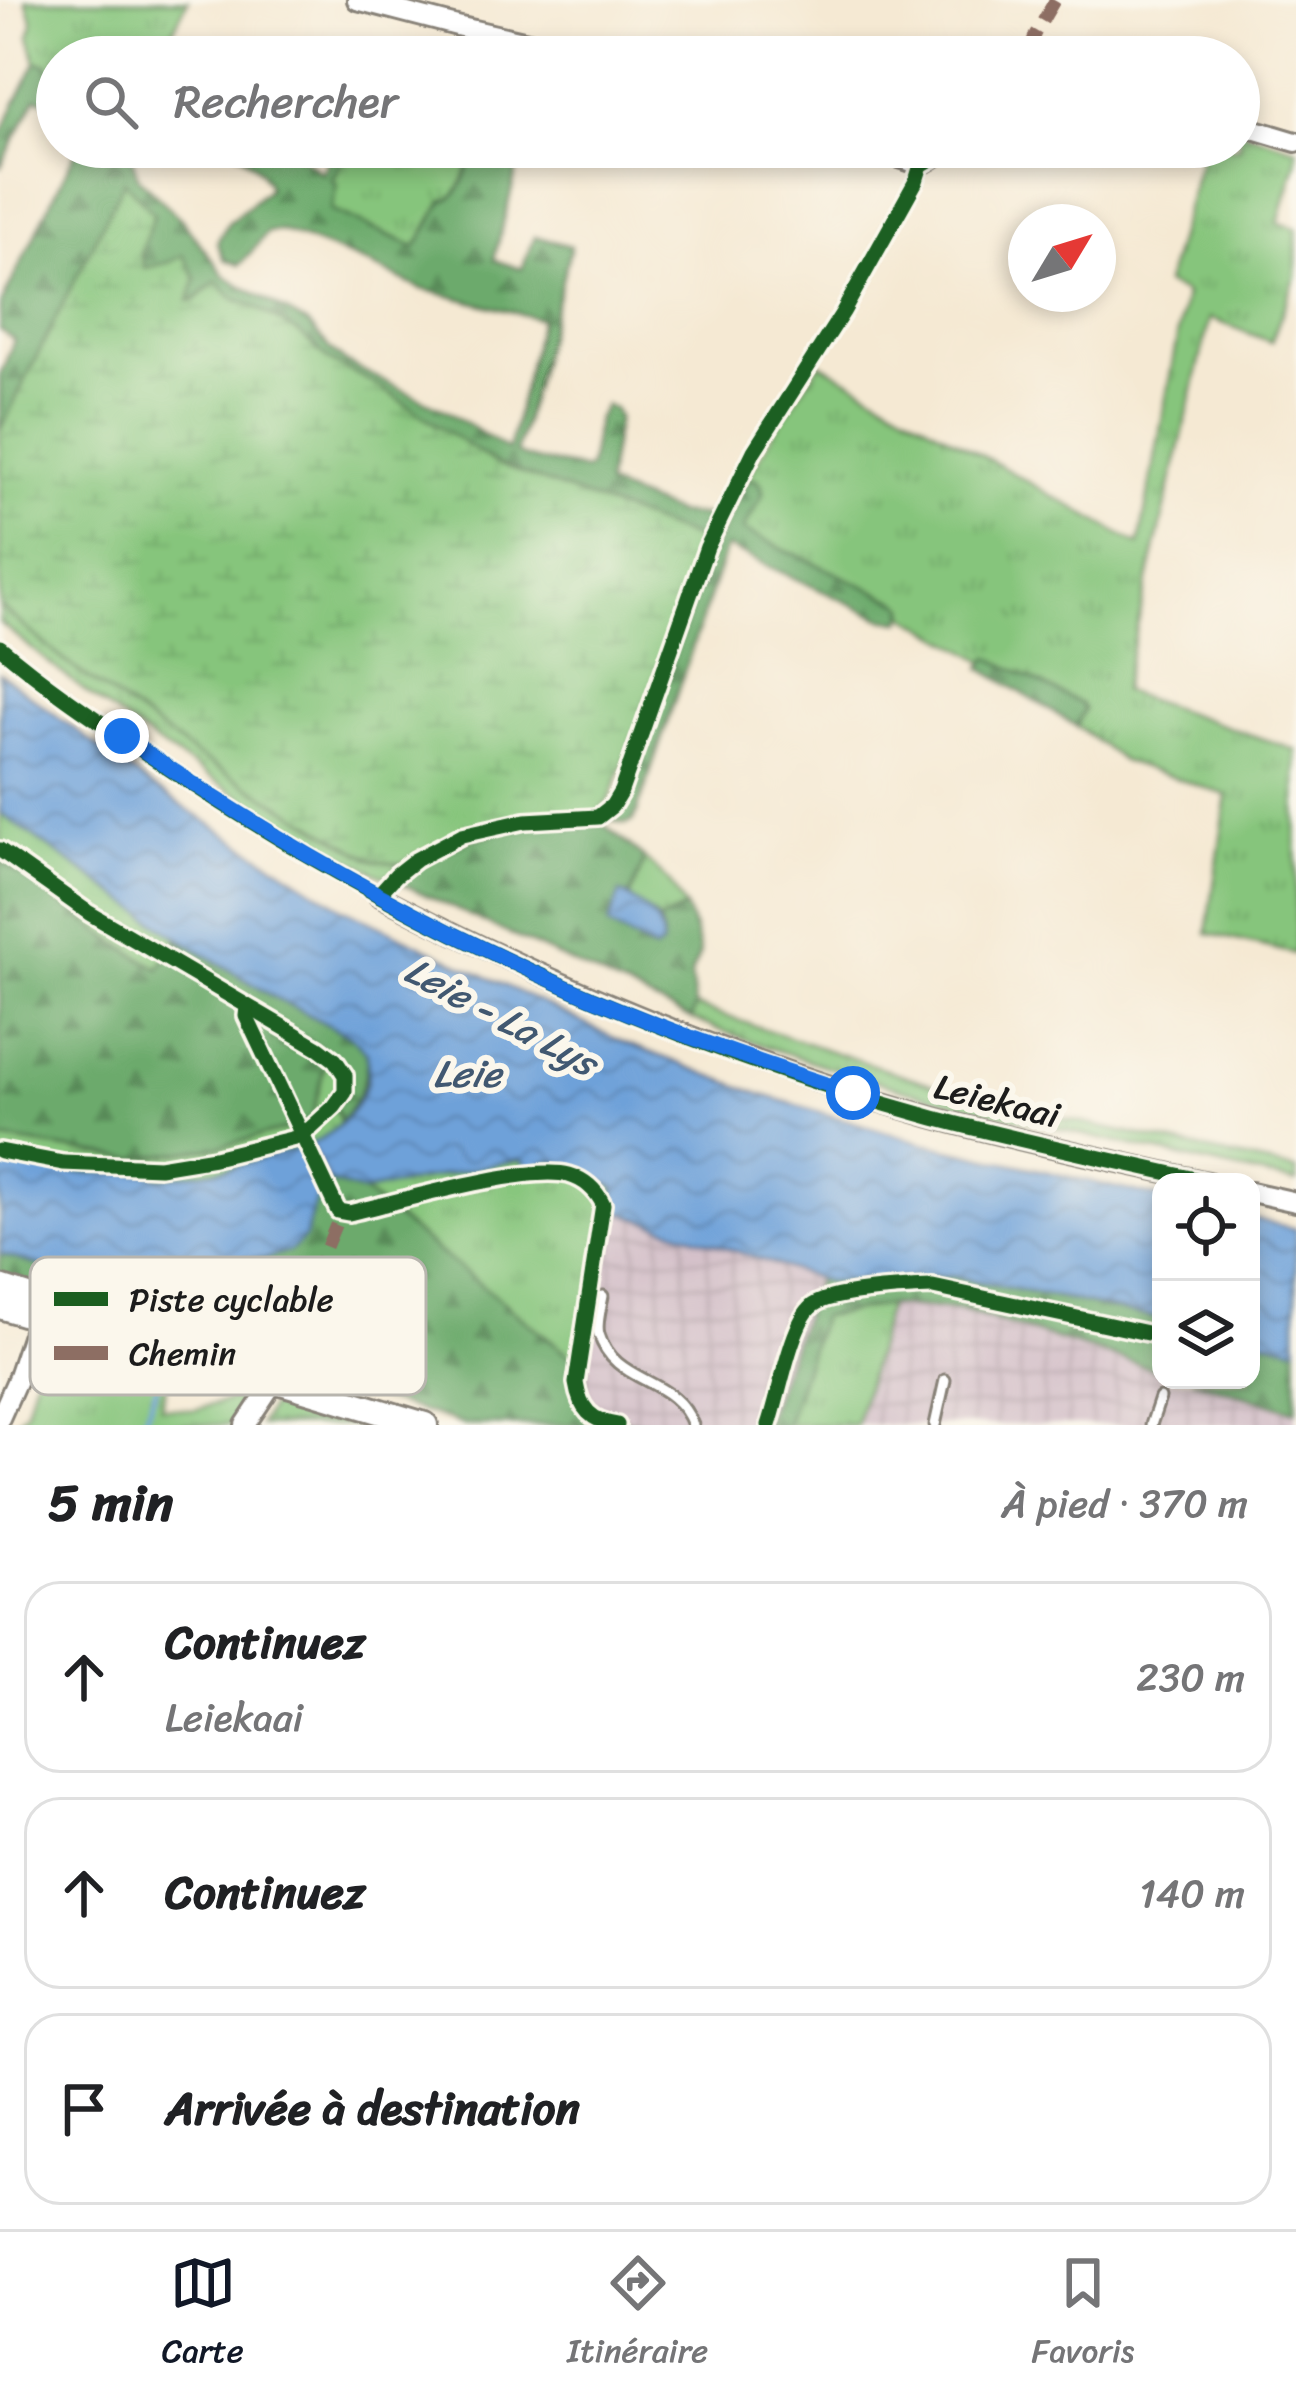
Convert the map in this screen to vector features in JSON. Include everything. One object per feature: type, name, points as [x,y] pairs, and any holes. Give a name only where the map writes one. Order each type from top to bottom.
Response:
[{"type":"main road","points":[[0,1288],[30,1304]]},
{"type":"main road","points":[[0,1306],[30,1309]]},
{"type":"main road","points":[[325,1395],[425,1425]]},
{"type":"street","points":[[357,0],[501,36]]},
{"type":"street","points":[[1260,131],[1296,142]]},
{"type":"street","name":"Leiekaai","points":[[378,895],[551,980],[722,1050],[934,1118],[1169,1173]]},
{"type":"street","points":[[1260,1194],[1296,1202]]},
{"type":"street","points":[[0,1418],[30,1340]]},
{"type":"street","points":[[245,1425],[265,1395]]},
{"type":"lane","points":[[0,647],[183,778],[378,895]]},
{"type":"lane","points":[[603,1296],[598,1332],[616,1366],[669,1391],[690,1422]]},
{"type":"lane","points":[[935,1425],[945,1380]]},
{"type":"lane","points":[[1151,1425],[1160,1398]]},
{"type":"shaded area","points":[[612,1209],[817,1279],[763,1425],[656,1425],[597,1415],[584,1397]]},
{"type":"shaded area","points":[[888,1305],[961,1310],[1152,1368],[1152,1389],[1222,1389],[1296,1411],[1296,1425],[856,1425]]},
{"type":"green space","points":[[26,0],[188,0],[170,36],[36,36],[36,62],[29,36],[33,23]]},
{"type":"green space","points":[[36,62],[36,98],[0,168],[0,135]]},
{"type":"green space","points":[[1260,137],[1296,148],[1279,223],[1296,228],[1296,276],[1271,342],[1210,318],[1122,691],[1296,750],[1296,954],[1207,933],[1227,795],[1122,761],[1076,726],[1084,709],[989,657],[986,662],[906,616],[901,603],[742,530],[763,493],[756,479],[746,481],[820,363],[1139,545],[1185,294],[1165,284],[1197,168],[1260,168]]},
{"type":"green space","points":[[68,168],[135,168],[139,178],[182,220],[225,276],[309,325],[347,363],[447,411],[508,450],[540,319],[422,289],[282,231],[268,232],[239,265],[224,259],[217,242],[228,223],[269,188],[257,168],[315,168],[322,173],[324,168],[338,168],[332,180],[337,184],[331,210],[416,247],[443,201],[461,187],[468,168],[517,168],[494,260],[522,269],[535,236],[571,246],[516,453],[584,470],[589,467],[597,419],[605,405],[614,408],[618,417],[606,485],[675,513],[712,517],[715,523],[705,542],[496,464],[375,384],[330,361],[298,333],[232,298],[217,281],[188,301],[170,262],[145,269],[124,182],[0,431],[0,376],[14,340],[0,330],[0,306]]},
{"type":"green space","points":[[338,168],[467,168],[458,190],[442,201],[416,247],[330,210],[336,184],[332,181]]},
{"type":"green space","points":[[124,181],[154,214],[140,254],[145,268],[183,255],[196,278],[189,301],[217,281],[232,298],[299,333],[330,361],[375,384],[496,464],[705,542],[610,799],[597,814],[525,817],[469,827],[401,864],[374,860],[196,755],[66,662],[0,606],[0,431]]},
{"type":"green space","points":[[751,478],[761,484],[763,494],[743,530],[901,603],[906,608],[902,621],[886,620],[726,547],[636,815],[625,824],[610,820],[707,564]]},
{"type":"green space","points":[[0,606],[66,662],[196,755],[373,860],[401,864],[391,875],[382,876],[181,759],[94,699],[0,623]]},
{"type":"green space","points":[[989,657],[1081,704],[1084,709],[1076,726],[981,668]]},
{"type":"green space","points":[[0,813],[179,938],[159,969],[0,860]]},
{"type":"green space","points":[[536,824],[603,824],[643,857],[629,897],[621,893],[661,945],[659,921],[685,908],[700,953],[691,974],[695,1006],[691,1019],[398,882],[444,850]]},
{"type":"green space","points":[[643,857],[670,883],[685,908],[659,921],[629,897]]},
{"type":"green space","points":[[0,860],[159,969],[179,938],[272,996],[352,1037],[367,1053],[367,1063],[361,1090],[348,1113],[341,1121],[334,1107],[344,1078],[339,1067],[320,1048],[280,1025],[279,1045],[326,1059],[312,1119],[288,1129],[218,1147],[133,1159],[0,1139]]},
{"type":"green space","points":[[695,1006],[979,1100],[1296,1170],[1296,1183],[914,1092],[691,1019]]},
{"type":"green space","points":[[279,1025],[319,1047],[339,1066],[342,1092],[334,1107],[341,1121],[328,1137],[229,1168],[161,1178],[149,1173],[77,1173],[0,1158],[0,1139],[133,1159],[218,1147],[312,1119],[279,1045]]},
{"type":"green space","points":[[521,1159],[551,1160],[615,1187],[585,1367],[363,1192]]},
{"type":"green space","points":[[329,1182],[363,1192],[585,1367],[584,1397],[597,1415],[656,1425],[465,1425],[369,1395],[426,1395],[426,1257],[270,1257],[305,1237]]},
{"type":"green space","points":[[0,1254],[30,1263],[30,1289],[0,1281]]},
{"type":"green space","points":[[950,1276],[1152,1317],[1152,1368],[961,1310],[888,1305],[821,1317],[786,1425],[763,1425],[817,1279]]},
{"type":"green space","points":[[888,1305],[856,1425],[786,1425],[820,1317]]},
{"type":"green space","points":[[1260,1339],[1296,1347],[1296,1411],[1222,1389],[1260,1389]]},
{"type":"green space","points":[[30,1395],[164,1395],[161,1407],[194,1410],[256,1395],[236,1425],[12,1425],[26,1410]]},
{"type":"green space","points":[[278,1395],[371,1425],[259,1425]]},
{"type":"water","name":"Leie","points":[[0,673],[145,782],[343,908],[623,1042],[760,1094],[923,1143],[1152,1196],[1152,1317],[951,1276],[827,1282],[612,1209],[615,1187],[551,1160],[530,1169],[521,1159],[363,1192],[329,1182],[310,1144],[336,1128],[357,1103],[367,1080],[367,1053],[352,1037],[272,996],[179,938],[0,813]]},
{"type":"water","points":[[620,893],[655,920],[662,945],[654,951],[608,925]]},
{"type":"water","points":[[302,1147],[322,1188],[305,1237],[290,1251],[272,1257],[30,1257],[30,1263],[0,1254],[0,1158],[77,1173],[149,1173],[161,1178],[229,1168]]},
{"type":"water","points":[[1260,1220],[1296,1229],[1296,1347],[1260,1339]]},
{"type":"waterway","points":[[142,1425],[153,1395]]},
{"type":"marked path","points":[[1034,36],[1055,0]]},
{"type":"marked path","points":[[322,1257],[341,1212]]},
{"type":"cycle path","points":[[378,895],[415,860],[462,835],[525,821],[598,817],[612,806],[707,547],[754,451],[843,312],[920,168]]},
{"type":"cycle path","points":[[0,647],[238,814],[428,921],[526,969],[727,1052],[830,1087],[968,1127],[1169,1173]]},
{"type":"cycle path","points":[[0,850],[89,913],[319,1048],[345,1075],[345,1092],[311,1128],[295,1138],[214,1158],[159,1167],[63,1163],[0,1151]]},
{"type":"cycle path","points":[[247,1007],[246,1016],[338,1211],[349,1213],[524,1175],[569,1175],[594,1190],[603,1204],[576,1383],[588,1412],[617,1425]]},
{"type":"cycle path","points":[[769,1425],[804,1316],[811,1307],[834,1297],[933,1287],[1152,1334]]},
{"type":"route","points":[[122,736],[311,858],[510,962],[656,1025],[853,1093]]},
{"type":"water label","name":"Leie - La Lys","points":[[501,1016]]}]
